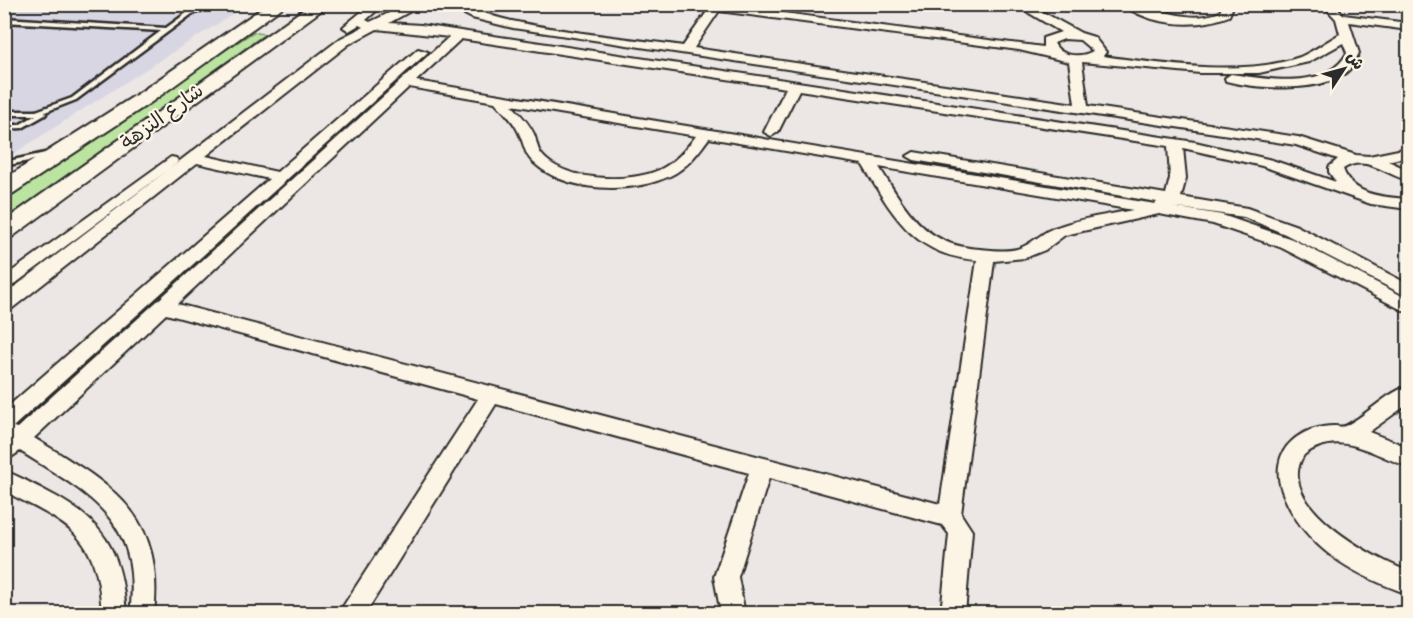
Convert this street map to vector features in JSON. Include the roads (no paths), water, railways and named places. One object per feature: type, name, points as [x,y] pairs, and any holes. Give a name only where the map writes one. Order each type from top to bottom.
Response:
[{"type":"main road","name":"شارع النزهة","points":[[4,232],[322,4]]},
{"type":"main road","name":"شارع النزهة","points":[[4,189],[277,6]]},
{"type":"main road","points":[[248,25],[265,22],[275,24],[280,28],[281,33]]},
{"type":"street","points":[[4,286],[379,4]]},
{"type":"street","points":[[4,305],[345,41],[418,4]]},
{"type":"street","points":[[450,4],[476,16],[513,25],[1298,141],[1391,167],[1408,176]]},
{"type":"street","points":[[702,4],[718,8],[1019,46],[1075,59],[1093,57],[1154,67],[1232,69],[1272,66],[1305,59],[1346,36]]},
{"type":"street","points":[[686,51],[718,8],[736,4]]},
{"type":"street","points":[[748,4],[770,13]]},
{"type":"street","points":[[1004,4],[1062,35],[1084,38],[1172,66]]},
{"type":"street","points":[[1018,4],[1084,38],[1100,49],[1093,57]]},
{"type":"street","points":[[1131,6],[1162,17],[1199,21],[1225,14],[1229,4]]},
{"type":"street","points":[[1188,67],[1231,78],[1294,83],[1336,74],[1351,61],[1353,53],[1341,18],[1327,4]]},
{"type":"street","points":[[1341,18],[1408,26]]},
{"type":"street","points":[[358,20],[363,24],[450,34],[1175,143],[1240,156],[1350,189],[1408,217]]},
{"type":"street","points":[[142,614],[143,561],[134,535],[120,514],[104,495],[9,442],[164,307],[411,78],[450,34]]},
{"type":"street","points":[[4,423],[280,177],[450,34]]},
{"type":"street","points":[[1019,46],[1047,41],[1062,35]]},
{"type":"street","points":[[1047,41],[1050,49],[1057,54]]},
{"type":"street","points":[[1075,59],[1082,109]]},
{"type":"street","points":[[1305,59],[1336,74]]},
{"type":"street","points":[[1272,66],[1294,83]]},
{"type":"street","points":[[411,78],[499,98],[1216,219],[1262,233],[1408,307]]},
{"type":"street","points":[[411,78],[771,132],[1173,198],[1247,213],[1270,220],[1408,291]]},
{"type":"street","points":[[771,132],[794,86]]},
{"type":"street","points":[[499,98],[527,133],[537,158],[555,172],[599,183],[634,181],[666,172],[679,165],[706,133]]},
{"type":"street","points":[[867,160],[904,219],[919,234],[941,246],[986,257],[1019,254],[1039,246],[1060,231],[1157,210],[1173,198],[1178,178],[1175,143]]},
{"type":"street","points":[[1350,189],[1338,178],[1336,167],[1340,163],[1408,152]]},
{"type":"street","points":[[194,158],[280,177]]},
{"type":"street","points":[[1377,201],[1408,204]]},
{"type":"street","points":[[949,517],[986,257]]},
{"type":"street","points":[[164,307],[949,517],[961,531],[953,614]]},
{"type":"street","points":[[350,614],[491,394]]},
{"type":"street","points":[[1347,436],[1408,394]]},
{"type":"street","points":[[1408,457],[1389,447],[1347,436],[1313,438],[1300,445],[1292,455],[1288,467],[1289,482],[1295,499],[1322,534],[1342,550],[1373,569],[1408,582]]},
{"type":"street","points":[[733,614],[726,578],[762,467]]},
{"type":"street","points":[[4,480],[78,519],[92,532],[104,555],[111,580],[114,614]]},
{"type":"lane","points":[[188,4],[190,14]]},
{"type":"lane","points":[[4,127],[20,127],[74,99],[190,14],[216,4]]},
{"type":"lane","points":[[251,4],[277,6]]},
{"type":"lane","points":[[4,20],[167,30]]},
{"type":"lane","points":[[4,113],[23,114],[50,110]]},
{"type":"lane","points":[[4,164],[61,152]]}]
